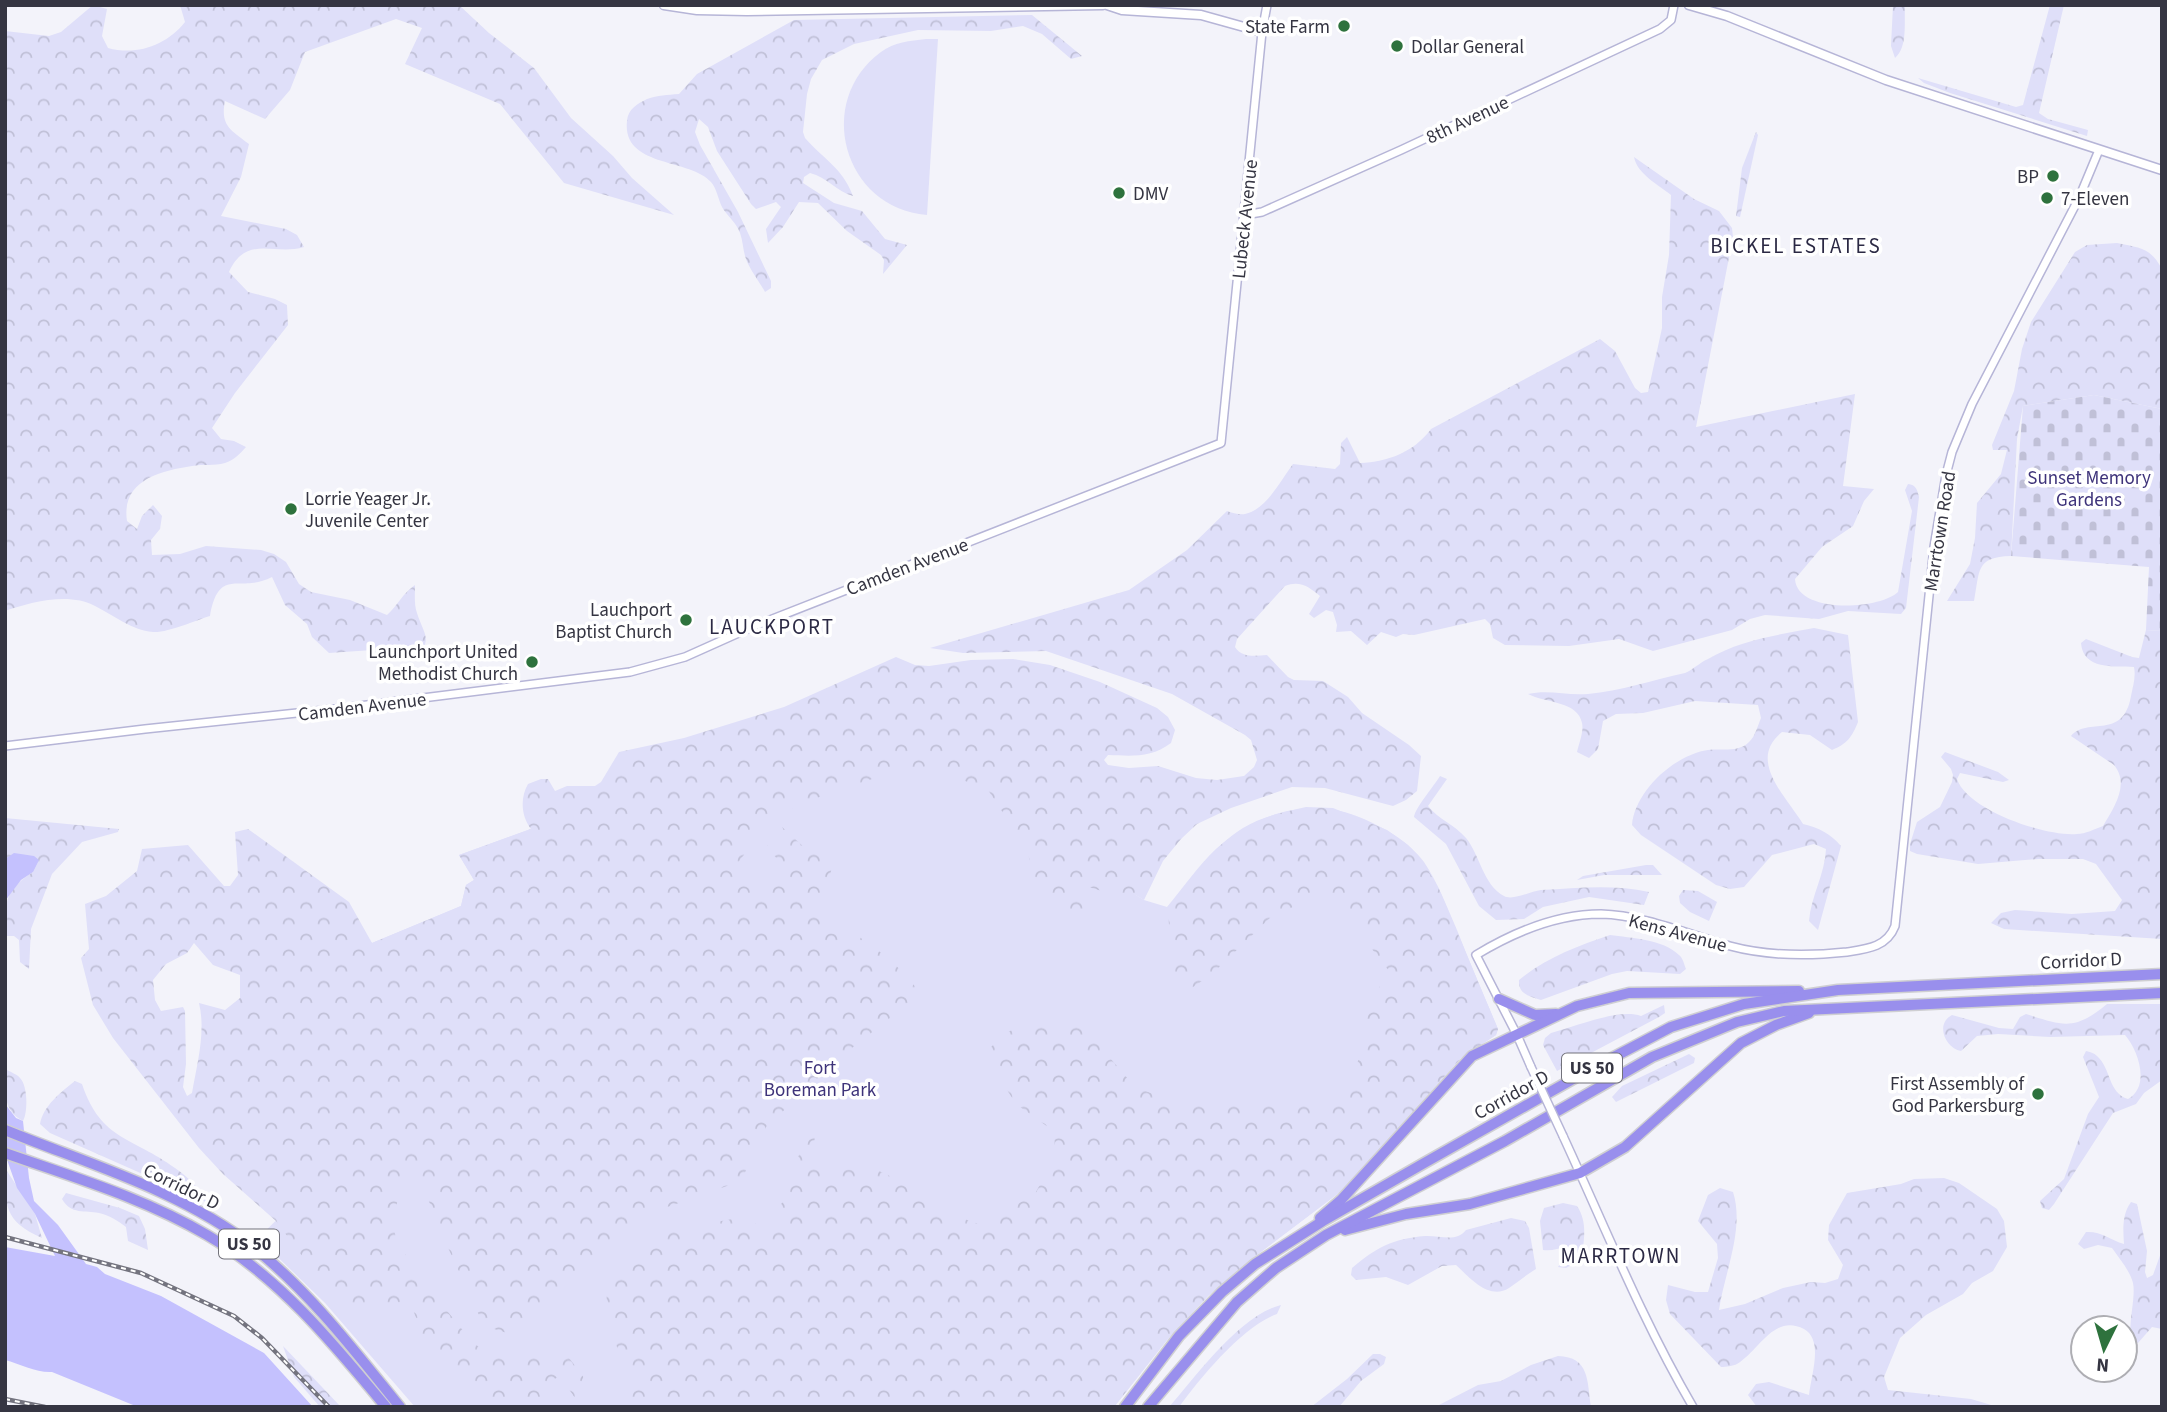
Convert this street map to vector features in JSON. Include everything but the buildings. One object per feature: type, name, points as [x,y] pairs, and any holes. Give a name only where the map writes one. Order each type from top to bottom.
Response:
[{"type":"highway","name":"Corridor D","points":[[1125,1407],[1180,1336],[1222,1292],[1255,1264],[1589,1070],[1671,1027],[1744,1004],[1839,990],[2162,974]]},
{"type":"highway","points":[[1296,1239],[1341,1200],[1472,1056],[1577,1006],[1629,992],[1839,990]]},
{"type":"highway","name":"Corridor D","points":[[1148,1407],[1237,1302],[1276,1268],[1326,1235],[1505,1141],[1652,1057],[1737,1022],[1784,1011],[2162,993]]},
{"type":"highway","points":[[1499,999],[1535,1015],[1563,1013]]},
{"type":"highway","points":[[1326,1235],[1406,1213],[1470,1204],[1580,1173],[1625,1146],[1741,1044],[1776,1025],[1822,1009]]},
{"type":"highway","name":"Corridor D","points":[[5,1130],[180,1202],[209,1217],[251,1245],[313,1303],[400,1407]]},
{"type":"highway","name":"Corridor D","points":[[5,1153],[169,1215],[240,1256],[282,1291],[313,1322],[386,1407]]},
{"type":"main road","points":[[663,5],[697,10],[774,11],[1105,5],[1122,10],[1201,15],[1262,32]]},
{"type":"main road","points":[[1689,5],[1727,16],[1886,80],[2162,170]]},
{"type":"street","name":"8th Avenue","points":[[1245,215],[1262,212],[1401,150],[1660,29],[1671,20],[1674,5]]},
{"type":"street","name":"Lubeck Avenue","points":[[1221,443],[1262,32],[1267,7]]},
{"type":"street","name":"Marrtown Road","points":[[1886,941],[1895,926],[1934,547],[1952,452],[1972,404],[2079,198],[2099,150]]},
{"type":"street","name":"Camden Avenue","points":[[5,746],[630,672],[684,657],[752,626],[1221,443]]},
{"type":"street","name":"Kens Avenue","points":[[1499,999],[1476,955],[1515,935],[1554,920],[1591,915],[1624,917],[1734,947],[1777,953],[1863,950],[1886,941]]},
{"type":"street","points":[[1499,999],[1598,1210],[1624,1274],[1672,1372],[1693,1407]]},
{"type":"green space","points":[[93,5],[107,9],[102,36],[108,48],[130,51],[151,47],[178,30],[185,22],[180,5],[459,5],[489,33],[534,68],[571,118],[674,215],[564,183],[500,104],[405,64],[422,28],[396,19],[305,52],[290,90],[265,119],[225,101],[224,116],[228,127],[249,144],[241,177],[221,216],[286,229],[297,235],[304,247],[252,250],[236,260],[229,272],[248,292],[287,305],[288,325],[235,393],[212,428],[221,439],[246,447],[225,463],[179,468],[145,480],[130,496],[127,521],[137,529],[142,516],[153,505],[162,516],[160,529],[151,540],[152,555],[180,554],[206,546],[261,550],[286,562],[299,584],[311,592],[350,600],[387,615],[415,585],[415,607],[426,642],[414,659],[387,649],[329,653],[312,637],[307,624],[285,605],[272,577],[225,586],[214,600],[210,616],[159,632],[137,628],[95,606],[74,600],[50,600],[5,611],[5,31],[49,36],[61,32]]},
{"type":"green space","points":[[1893,5],[1905,5],[1904,41],[1895,58],[1891,46]]},
{"type":"green space","points":[[2050,5],[2064,5],[2039,113],[2048,119],[2088,130],[2087,136],[1950,93],[1918,78],[2016,107],[2023,105]]},
{"type":"green space","points":[[1032,15],[1082,56],[1071,59],[1042,34],[1023,26],[991,31],[918,30],[854,44],[822,60],[811,79],[803,132],[805,138],[838,171],[853,196],[810,173],[804,177],[803,183],[834,203],[862,211],[885,239],[907,245],[883,274],[884,260],[881,255],[847,231],[818,203],[799,202],[783,227],[768,243],[766,229],[781,207],[776,202],[756,209],[751,204],[717,151],[708,127],[699,119],[695,132],[700,145],[738,212],[771,281],[771,288],[765,292],[745,256],[738,229],[722,207],[711,182],[701,174],[646,155],[635,147],[628,136],[628,117],[637,105],[647,99],[679,94],[697,74],[794,20]]},
{"type":"green space","points":[[938,39],[927,215],[898,208],[875,193],[858,173],[847,149],[844,123],[848,97],[860,73],[891,46]]},
{"type":"green space","points":[[1756,132],[1758,135],[1740,217],[1736,216],[1742,168]]},
{"type":"green space","points":[[1634,157],[1694,199],[1719,211],[1732,228],[1733,237],[1696,427],[1855,394],[1843,486],[1874,489],[1864,501],[1853,526],[1822,547],[1795,579],[1799,590],[1809,598],[1823,603],[1858,605],[1888,598],[1898,592],[1912,511],[1905,490],[1908,484],[1916,488],[1919,497],[1906,608],[1901,614],[1848,611],[1819,619],[1765,615],[1750,619],[1732,630],[1653,651],[1619,639],[1569,646],[1505,645],[1493,638],[1490,624],[1485,619],[1414,635],[1403,634],[1396,637],[1381,632],[1367,645],[1351,631],[1336,632],[1333,612],[1326,610],[1314,618],[1309,614],[1320,596],[1304,585],[1290,584],[1285,586],[1237,639],[1235,647],[1245,655],[1267,655],[1294,680],[1323,681],[1348,697],[1362,713],[1409,745],[1421,756],[1417,791],[1393,806],[1325,788],[1292,787],[1231,808],[1197,824],[1181,839],[1163,861],[1144,900],[1131,893],[1105,892],[1087,886],[1049,861],[1052,876],[1096,916],[1081,920],[1056,905],[1038,886],[1026,848],[988,790],[927,766],[875,778],[802,803],[769,821],[732,871],[749,885],[769,879],[783,865],[766,847],[782,827],[806,849],[828,850],[833,863],[822,908],[828,933],[858,936],[891,960],[921,993],[910,1012],[899,1011],[829,1066],[797,1100],[768,1123],[741,1181],[656,1211],[590,1273],[524,1329],[513,1335],[488,1327],[479,1315],[418,1174],[401,1188],[393,1218],[396,1241],[427,1286],[473,1343],[495,1357],[522,1356],[572,1307],[533,1354],[537,1358],[553,1353],[569,1358],[583,1376],[585,1400],[577,1401],[560,1376],[538,1388],[543,1407],[484,1407],[428,1349],[410,1302],[350,1304],[334,1299],[276,1221],[223,1174],[199,1148],[113,1038],[93,1005],[81,958],[89,949],[85,904],[106,896],[137,871],[142,849],[188,845],[224,886],[230,886],[238,875],[235,832],[248,829],[349,902],[372,943],[461,906],[466,885],[474,880],[459,855],[531,829],[523,807],[528,784],[548,779],[555,791],[567,786],[595,786],[601,782],[619,752],[684,738],[784,707],[896,657],[915,665],[929,666],[971,660],[1013,659],[1050,665],[1100,682],[1157,708],[1168,717],[1175,730],[1171,743],[1164,748],[1141,755],[1108,755],[1104,760],[1108,765],[1129,768],[1158,766],[1196,778],[1217,780],[1244,776],[1257,760],[1251,740],[1172,694],[1046,651],[963,653],[930,648],[1129,590],[1187,550],[1227,511],[1245,514],[1260,507],[1293,464],[1335,469],[1340,464],[1341,443],[1347,437],[1360,463],[1381,461],[1400,454],[1417,444],[1431,429],[1600,339],[1615,351],[1635,388],[1641,393],[1648,392],[1662,328],[1671,195],[1644,174]],"holes":[[[194,943],[213,965],[240,975],[240,998],[225,1010],[199,1003],[202,1025],[200,1048],[192,1093],[187,1096],[183,1087],[186,1064],[185,1011],[183,1007],[161,1011],[155,1000],[153,980],[166,964],[187,953]]]},
{"type":"green space","points":[[2117,243],[2149,252],[2162,269],[2162,409],[2094,395],[2023,406],[2017,439],[2011,556],[1991,559],[1985,563],[1979,574],[1974,601],[1947,601],[1970,564],[1977,503],[2001,474],[2007,450],[1993,450],[1992,445],[2014,391],[2022,349],[2031,322],[2075,252],[2087,245]]},
{"type":"green space","name":"Sunset Memory Gardens","points":[[2094,395],[2162,409],[2162,631],[2146,630],[2149,567],[2011,556],[2023,406]]},
{"type":"green space","points":[[1814,628],[1848,635],[1858,722],[1848,739],[1832,750],[1810,735],[1782,732],[1772,743],[1768,754],[1769,766],[1779,790],[1803,824],[1824,832],[1841,846],[1818,930],[1809,921],[1826,849],[1814,844],[1772,855],[1744,887],[1730,889],[1716,885],[1641,835],[1632,825],[1640,800],[1658,777],[1670,767],[1695,753],[1740,748],[1749,742],[1761,718],[1758,705],[1695,701],[1643,713],[1616,714],[1603,721],[1598,749],[1589,758],[1577,752],[1582,726],[1574,710],[1528,694],[1588,694],[1624,688],[1685,673],[1720,652],[1746,643]]},
{"type":"green space","points":[[2146,630],[2162,631],[2162,939],[2004,929],[1991,923],[2001,913],[2015,910],[2072,914],[2115,911],[2122,900],[2096,864],[2083,859],[2038,859],[1978,864],[1910,851],[1917,822],[1940,807],[1952,782],[1951,769],[1941,757],[1945,752],[1998,772],[2009,780],[2003,782],[1960,773],[1957,779],[1976,801],[2009,819],[2063,834],[2083,833],[2103,826],[2119,796],[2119,772],[2114,765],[2071,736],[2078,730],[2113,723],[2121,718],[2127,710],[2135,671],[2134,667],[2093,662],[2083,652],[2081,643],[2086,639],[2139,658]]},
{"type":"green space","name":"Fort Boreman Park","points":[[930,714],[1057,846],[1144,900],[1167,907],[1216,849],[1249,825],[1267,817],[1286,811],[1325,809],[1364,819],[1389,832],[1418,855],[1434,878],[1498,1029],[1496,1035],[1461,1058],[1344,1189],[1249,1261],[1208,1296],[1167,1340],[1114,1407],[415,1407],[325,1303],[258,1238],[291,1206],[346,912],[372,943],[461,906],[466,885],[474,880],[459,855],[610,800]]},
{"type":"green space","points":[[1440,776],[1447,779],[1428,806],[1466,838],[1491,885],[1504,896],[1517,897],[1541,890],[1622,888],[1649,892],[1644,905],[1589,897],[1543,907],[1524,919],[1496,920],[1479,906],[1446,844],[1414,817]]},
{"type":"green space","points":[[1306,807],[1333,808],[1387,830],[1408,845],[1423,862],[1439,889],[1498,1029],[1496,1035],[1461,1058],[1344,1189],[1249,1261],[1208,1296],[1167,1340],[1114,1407],[633,1407],[628,1380],[606,1314],[607,1288],[633,1261],[672,1230],[738,1218],[769,1228],[794,1179],[798,1157],[813,1129],[817,1131],[806,1169],[877,1170],[930,1195],[959,1217],[984,1226],[1036,1192],[1054,1158],[1055,1132],[1016,1104],[984,1054],[1005,1033],[1039,1019],[1079,1022],[1135,1087],[1174,1102],[1283,1106],[1344,1098],[1361,1053],[1367,1008],[1389,971],[1328,892],[1272,916],[1212,974],[1186,992],[1172,982],[1168,907],[1221,844],[1243,828],[1258,820]]},
{"type":"green space","points":[[5,818],[119,829],[118,832],[82,842],[52,874],[31,929],[29,969],[20,962],[19,940],[14,936],[5,936],[5,915],[11,892],[33,872],[5,859]]},
{"type":"green space","points":[[1653,865],[1662,875],[1604,875],[1577,880],[1583,876]]},
{"type":"green space","points":[[1683,890],[1698,891],[1717,902],[1709,921],[1690,912],[1680,903],[1679,896]]},
{"type":"green space","points":[[1610,935],[1646,940],[1664,946],[1680,956],[1686,969],[1680,974],[1627,971],[1612,974],[1541,1000],[1525,994],[1520,988],[1519,980],[1540,965],[1574,948]]},
{"type":"green space","points":[[2107,1004],[2162,1004],[2162,1080],[2144,1093],[2136,1104],[2113,1113],[2054,1204],[2049,1210],[2042,1208],[2040,1201],[2064,1179],[2088,1114],[2099,1097],[2083,1057],[2086,1051],[2095,1054],[2102,1061],[2113,1086],[2128,1099],[2135,1093],[2141,1077],[2138,1058],[2130,1042],[2125,1035],[2050,1037],[1998,1034],[1977,1036],[1961,1051],[1947,1041],[1944,1024],[1952,1015],[1999,1028],[2013,1029],[2020,1017],[2026,1014],[2068,1024],[2086,1019]]},
{"type":"green space","points":[[1664,1005],[1665,1013],[1659,1017],[1557,1071],[1543,1045],[1545,1038],[1551,1033],[1609,1016],[1641,1016]]},
{"type":"green space","points":[[1689,1054],[1695,1058],[1694,1063],[1616,1102],[1612,1097],[1622,1086]]},
{"type":"green space","points":[[5,1069],[19,1077],[25,1087],[26,1106],[23,1121],[8,1105]]},
{"type":"green space","points":[[75,1081],[82,1084],[90,1103],[109,1127],[180,1172],[215,1206],[50,1133],[40,1124],[42,1117],[53,1100]]},
{"type":"green space","points":[[5,1168],[35,1214],[42,1238],[20,1225],[9,1211],[5,1193]]},
{"type":"green space","points":[[1944,1178],[1959,1183],[1997,1209],[2004,1221],[2007,1247],[1993,1271],[1972,1283],[1963,1294],[1926,1315],[1900,1338],[1884,1377],[1888,1390],[1971,1399],[1998,1407],[1757,1407],[1748,1395],[1756,1384],[1769,1382],[1809,1395],[1815,1359],[1814,1341],[1810,1334],[1793,1325],[1784,1326],[1775,1330],[1737,1364],[1721,1367],[1670,1314],[1666,1300],[1668,1285],[1695,1292],[1708,1292],[1718,1258],[1717,1244],[1698,1221],[1708,1195],[1720,1188],[1733,1192],[1737,1221],[1719,1310],[1745,1304],[1783,1288],[1838,1279],[1843,1265],[1828,1240],[1829,1225],[1847,1193],[1901,1184],[1914,1179]]},
{"type":"green space","points":[[66,1193],[139,1216],[145,1229],[148,1250],[128,1241],[126,1227],[113,1218],[70,1208],[62,1199]]},
{"type":"green space","points":[[2131,1202],[2137,1204],[2147,1251],[2147,1278],[2153,1275],[2162,1250],[2162,1329],[2152,1327],[2139,1342],[2139,1314],[2131,1314],[2134,1289],[2127,1269],[2112,1248],[2098,1245],[2084,1249],[2078,1244],[2086,1232],[2091,1232],[2124,1244],[2123,1228]]},
{"type":"green space","points":[[1563,1203],[1577,1206],[1583,1219],[1584,1232],[1581,1260],[1566,1268],[1558,1267],[1562,1261],[1575,1256],[1573,1249],[1543,1250],[1540,1221],[1544,1208]]},
{"type":"green space","points":[[1511,1218],[1525,1221],[1529,1228],[1536,1269],[1502,1291],[1487,1290],[1456,1265],[1442,1266],[1408,1285],[1386,1277],[1356,1280],[1351,1275],[1352,1268],[1361,1261],[1377,1249],[1394,1242],[1425,1236],[1457,1236],[1466,1230]]},
{"type":"green space","points":[[1281,1305],[1277,1314],[1250,1329],[1224,1354],[1179,1407],[1169,1407],[1235,1333],[1266,1311]]},
{"type":"green space","points":[[283,1346],[341,1407],[320,1407],[294,1377]]},
{"type":"green space","points":[[1373,1354],[1386,1357],[1384,1364],[1361,1381],[1339,1407],[1311,1407],[1347,1379]]},
{"type":"green space","points":[[1558,1356],[1576,1361],[1585,1372],[1591,1407],[1425,1407],[1439,1405],[1478,1385],[1501,1381],[1531,1365]]},
{"type":"water","points":[[14,853],[34,856],[39,860],[33,872],[21,880],[5,901],[5,859]]},
{"type":"water","points":[[5,1104],[16,1118],[23,1121],[34,1201],[58,1225],[86,1264],[161,1296],[264,1353],[313,1407],[138,1407],[52,1372],[34,1370],[5,1360],[5,1247],[55,1256],[35,1214],[17,1188],[5,1154]]},
{"type":"railway","points":[[5,1237],[141,1273],[234,1316],[262,1338],[329,1407]]},
{"type":"railway","points":[[5,1399],[45,1407]]},
{"type":"place","name":"State Farm","points":[[1344,26]]},
{"type":"place","name":"Dollar General","points":[[1397,46]]},
{"type":"place","name":"BP","points":[[2053,176]]},
{"type":"place","name":"DMV","points":[[1119,193]]},
{"type":"place","name":"7-Eleven","points":[[2047,198]]},
{"type":"place","name":"Lorrie Yeager Jr. Juvenile Center","points":[[291,509]]},
{"type":"place","name":"Lauchport Baptist Church","points":[[686,620]]},
{"type":"place","name":"Launchport United Methodist Church","points":[[532,662]]},
{"type":"place","name":"First Assembly of God Parkersburg","points":[[2038,1094]]},
{"type":"district","name":"BICKEL ESTATES","points":[[1796,246]]},
{"type":"district","name":"LAUCKPORT","points":[[772,627]]},
{"type":"district","name":"MARRTOWN","points":[[1621,1256]]}]
